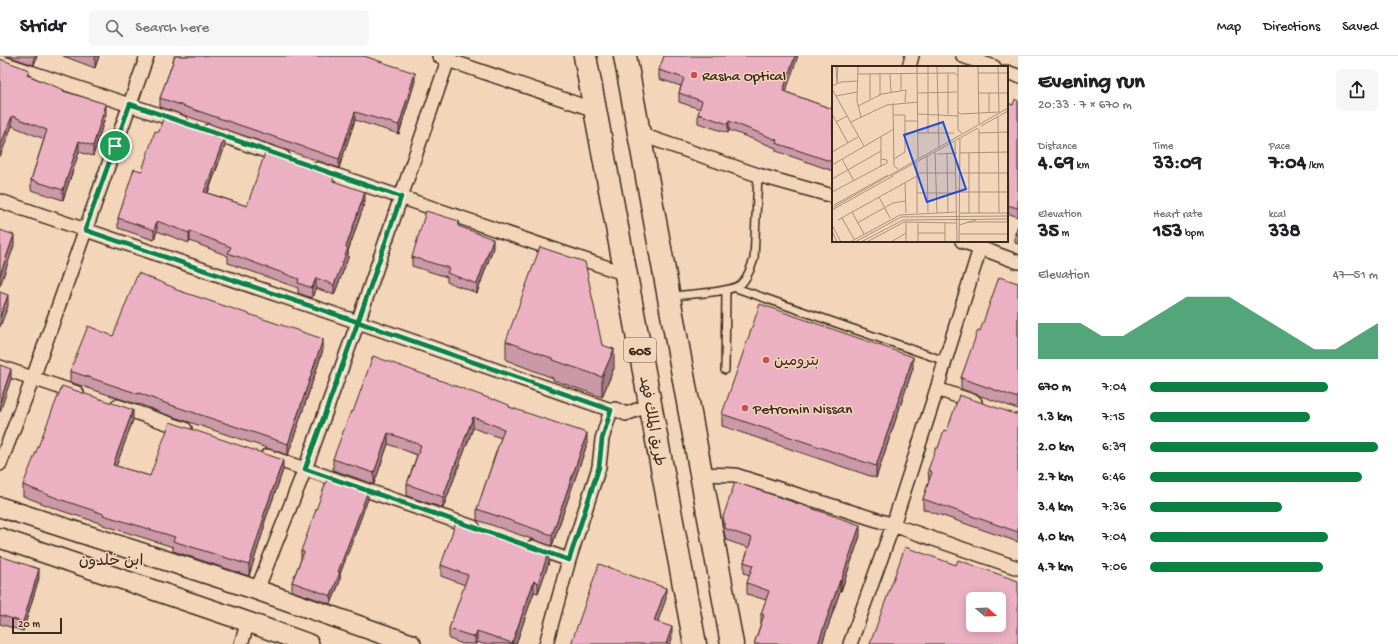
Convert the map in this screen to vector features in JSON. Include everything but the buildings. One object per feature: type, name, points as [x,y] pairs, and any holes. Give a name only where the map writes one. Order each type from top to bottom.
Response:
[{"type":"highway","name":"طريق الملك فهد","points":[[585,56],[694,644]]},
{"type":"highway","name":"605","points":[[625,56],[732,644]]},
{"type":"street","points":[[0,464],[33,378],[147,56]]},
{"type":"street","points":[[909,66],[912,56]]},
{"type":"street","points":[[963,56],[991,66]]},
{"type":"street","points":[[257,590],[305,469],[358,322],[401,197],[443,58],[595,110]]},
{"type":"street","points":[[0,62],[130,104],[626,274]]},
{"type":"street","points":[[1008,72],[1018,76]]},
{"type":"street","points":[[639,134],[758,175],[832,196]]},
{"type":"street","points":[[0,201],[358,322],[611,410],[616,409],[626,414],[650,405]]},
{"type":"street","points":[[965,242],[1018,262]]},
{"type":"street","points":[[850,644],[893,525],[937,389],[980,248]]},
{"type":"street","points":[[0,367],[86,396]]},
{"type":"street","points":[[937,389],[989,407]]},
{"type":"street","points":[[109,403],[199,433]]},
{"type":"street","points":[[546,644],[569,560],[599,467],[602,439],[611,410]]},
{"type":"street","points":[[252,451],[486,531]]},
{"type":"street","points":[[701,474],[735,475],[893,525],[1018,568]]},
{"type":"street","points":[[0,507],[257,590],[411,644]]},
{"type":"street","points":[[0,538],[248,622],[308,644]]},
{"type":"street","points":[[524,544],[569,560]]},
{"type":"street","points":[[241,644],[248,622]]},
{"type":"lane","points":[[669,296],[726,290],[736,288],[743,283],[750,271],[754,259],[758,175]]},
{"type":"lane","points":[[736,288],[945,361]]},
{"type":"lane","points":[[725,370],[726,290]]},
{"type":"place","name":"Rasha Optical","points":[[694,75]]},
{"type":"place","name":"بترومين","points":[[766,360]]},
{"type":"place","name":"Petromin Nissan","points":[[745,408]]},
{"type":"district","name":"ابن خلدون","points":[[111,559]]},
{"type":"route","points":[[115,146],[85,230],[358,322],[305,469],[569,560],[599,467],[602,439],[611,410],[358,322],[401,197],[130,104],[115,146]]}]
